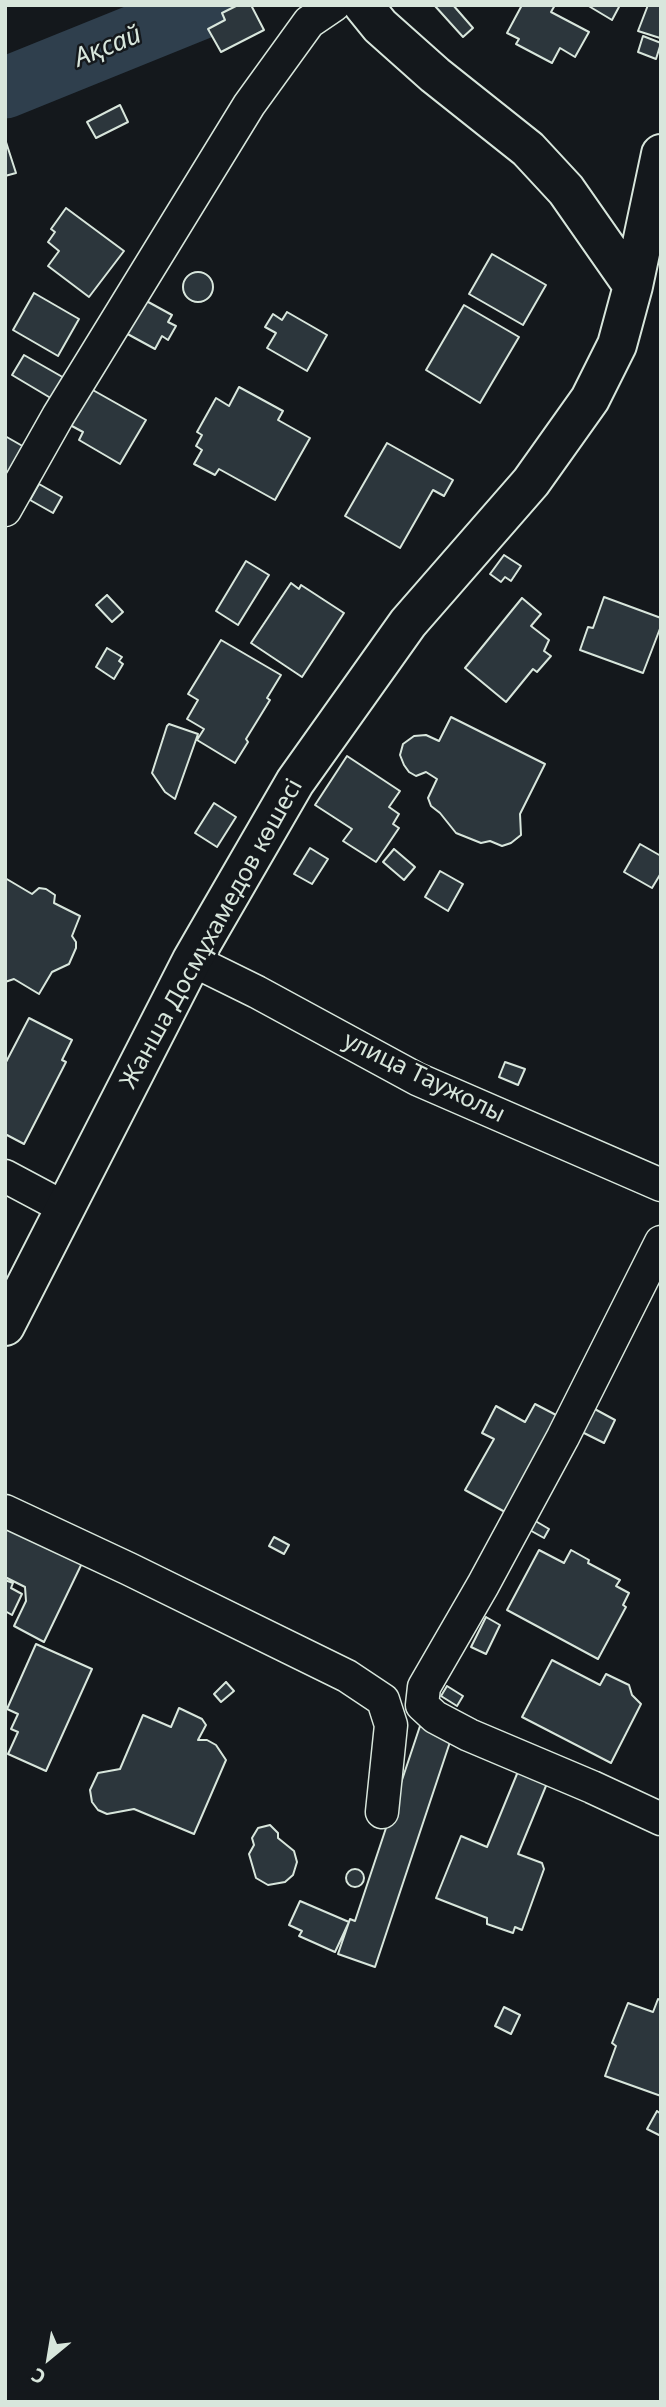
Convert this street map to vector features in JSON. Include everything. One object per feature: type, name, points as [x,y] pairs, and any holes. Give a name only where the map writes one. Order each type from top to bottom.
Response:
[{"type":"street","points":[[5,510],[58,416],[249,105],[309,22],[334,5]]},
{"type":"street","points":[[363,5],[380,26],[435,75],[528,149],[566,190],[633,286]]},
{"type":"street","name":"Жанша Досмұхамедов көшесі","points":[[5,1326],[192,960],[295,782],[408,622],[531,482],[590,399],[617,345],[633,286],[661,154]]},
{"type":"street","name":"улица Таужолы","points":[[192,960],[257,992],[417,1079],[661,1185]]},
{"type":"street","points":[[5,1176],[65,1208]]},
{"type":"street","points":[[661,1242],[563,1437],[424,1687],[422,1705],[435,1717],[469,1735],[661,1819]]},
{"type":"street","points":[[5,1511],[347,1676],[383,1700],[391,1725],[382,1812]]},
{"type":"building","points":[[238,5],[251,5],[264,30],[221,52],[208,29],[225,20],[222,13]]},
{"type":"building","points":[[453,5],[473,28],[463,37],[435,6]]},
{"type":"building","points":[[522,5],[555,5],[551,12],[589,32],[575,57],[560,48],[552,63],[516,44],[519,39],[507,33]]},
{"type":"building","points":[[587,5],[620,5],[612,20]]},
{"type":"building","points":[[648,5],[661,5],[660,38],[638,31]]},
{"type":"building","points":[[643,36],[661,43],[656,59],[638,52]]},
{"type":"building","points":[[120,105],[128,122],[96,138],[87,122]]},
{"type":"building","points":[[5,139],[16,173],[5,176]]},
{"type":"building","points":[[66,208],[124,251],[89,297],[48,266],[59,251],[48,242],[55,232],[51,229]]},
{"type":"building","points":[[492,254],[546,285],[523,325],[469,294]]},
{"type":"building","points":[[198,272],[204,273],[212,281],[212,293],[204,301],[198,302],[192,301],[184,293],[183,287],[184,281],[192,273]]},
{"type":"building","points":[[34,293],[79,319],[58,356],[13,330]]},
{"type":"building","points":[[141,298],[172,315],[168,322],[176,326],[168,340],[162,336],[155,349],[122,331]]},
{"type":"building","points":[[464,305],[519,337],[480,403],[426,370]]},
{"type":"building","points":[[287,312],[327,335],[307,371],[267,348],[276,333],[265,327],[273,314],[282,320]]},
{"type":"building","points":[[24,355],[66,379],[54,400],[12,375]]},
{"type":"building","points":[[239,387],[283,411],[278,420],[310,438],[275,500],[219,469],[215,475],[194,464],[202,450],[196,446],[202,435],[197,432],[216,398],[229,406]]},
{"type":"building","points":[[91,389],[146,420],[120,464],[79,440],[83,432],[70,425]]},
{"type":"building","points":[[5,436],[26,448],[10,476],[5,474]]},
{"type":"building","points":[[387,443],[453,480],[444,496],[433,490],[400,548],[345,516]]},
{"type":"building","points":[[39,484],[62,497],[53,513],[30,500]]},
{"type":"building","points":[[504,555],[521,566],[511,581],[505,577],[501,582],[490,574]]},
{"type":"building","points":[[246,561],[269,575],[238,625],[216,611]]},
{"type":"building","points":[[291,583],[299,589],[301,585],[344,613],[302,677],[251,643]]},
{"type":"building","points":[[107,595],[123,612],[112,622],[96,605]]},
{"type":"building","points":[[604,597],[661,618],[661,626],[643,673],[580,650],[588,627],[593,628]]},
{"type":"building","points":[[522,598],[541,614],[531,626],[549,640],[544,651],[551,656],[537,672],[533,669],[506,702],[465,668]]},
{"type":"building","points":[[221,640],[281,675],[235,763],[197,740],[204,729],[187,719],[198,700],[188,694]]},
{"type":"building","points":[[107,648],[122,657],[119,661],[123,664],[114,679],[96,667]]},
{"type":"building","points":[[451,717],[545,764],[520,814],[521,835],[511,843],[502,846],[490,841],[481,843],[456,833],[431,806],[428,798],[437,779],[426,772],[416,776],[404,765],[400,755],[403,744],[414,736],[426,735],[439,741]]},
{"type":"building","points":[[169,724],[198,734],[175,799],[165,792],[152,773]]},
{"type":"building","points":[[347,756],[400,791],[389,807],[399,814],[393,824],[399,828],[376,862],[343,841],[352,829],[315,805]]},
{"type":"building","points":[[214,803],[236,817],[217,847],[195,833]]},
{"type":"building","points":[[640,844],[661,856],[661,873],[652,888],[624,872]]},
{"type":"building","points":[[310,848],[328,859],[312,884],[294,874]]},
{"type":"building","points":[[394,849],[415,867],[404,880],[383,862]]},
{"type":"building","points":[[440,871],[463,884],[448,911],[425,897]]},
{"type":"building","points":[[5,878],[32,894],[39,888],[46,889],[55,895],[54,903],[80,916],[72,936],[76,948],[69,964],[52,972],[39,994],[14,979],[5,982]]},
{"type":"building","points":[[29,1018],[72,1040],[62,1060],[66,1062],[24,1144],[5,1134],[5,1064]]},
{"type":"building","points":[[505,1062],[525,1069],[518,1085],[499,1077]]},
{"type":"building","points":[[535,1404],[558,1416],[505,1512],[465,1490],[494,1439],[482,1433],[496,1406],[525,1422]]},
{"type":"building","points":[[591,1407],[615,1420],[604,1443],[580,1431]]},
{"type":"building","points":[[532,1519],[549,1529],[544,1538],[526,1528]]},
{"type":"building","points":[[5,1520],[84,1559],[44,1642],[14,1626],[26,1601],[25,1587],[5,1577]]},
{"type":"building","points":[[274,1537],[289,1545],[284,1554],[269,1546]]},
{"type":"building","points":[[539,1550],[564,1563],[571,1550],[589,1560],[588,1563],[620,1580],[616,1586],[629,1593],[623,1605],[626,1607],[598,1659],[507,1610]]},
{"type":"building","points":[[5,1580],[13,1583],[11,1588],[22,1594],[12,1615],[5,1611]]},
{"type":"building","points":[[486,1617],[500,1625],[486,1654],[471,1647]]},
{"type":"building","points":[[36,1644],[92,1669],[46,1771],[8,1754],[18,1732],[11,1729],[18,1714],[7,1709]]},
{"type":"building","points":[[552,1660],[600,1685],[606,1674],[629,1685],[632,1695],[641,1704],[611,1763],[522,1717]]},
{"type":"building","points":[[226,1682],[234,1691],[221,1702],[214,1694]]},
{"type":"building","points":[[447,1686],[463,1696],[457,1706],[441,1696]]},
{"type":"building","points":[[179,1708],[202,1719],[206,1725],[198,1740],[207,1740],[216,1745],[226,1760],[194,1834],[134,1809],[107,1814],[98,1810],[92,1802],[90,1790],[98,1773],[120,1769],[143,1715],[171,1727]]},
{"type":"building","points":[[420,1726],[452,1736],[375,1967],[338,1954],[350,1919],[355,1921]]},
{"type":"building","points":[[519,1769],[548,1781],[518,1854],[542,1863],[544,1869],[522,1930],[515,1927],[513,1933],[487,1924],[487,1918],[436,1898],[461,1836],[487,1847]]},
{"type":"building","points":[[270,1825],[278,1833],[278,1838],[294,1851],[297,1862],[293,1875],[285,1882],[268,1885],[256,1878],[249,1854],[254,1845],[252,1838],[258,1828]]},
{"type":"building","points":[[355,1869],[361,1872],[364,1878],[361,1884],[355,1887],[349,1884],[346,1878],[349,1872]]},
{"type":"building","points":[[300,1901],[349,1922],[335,1952],[299,1936],[302,1931],[289,1925]]},
{"type":"building","points":[[658,1999],[661,2000],[661,2096],[605,2076],[616,2046],[612,2043],[628,2003],[653,2012]]},
{"type":"building","points":[[504,2007],[520,2015],[511,2034],[495,2026]]},
{"type":"building","points":[[657,2111],[661,2114],[661,2136],[647,2129]]},
{"type":"waterway","name":"Ақсай","points":[[5,88],[210,5]]}]
